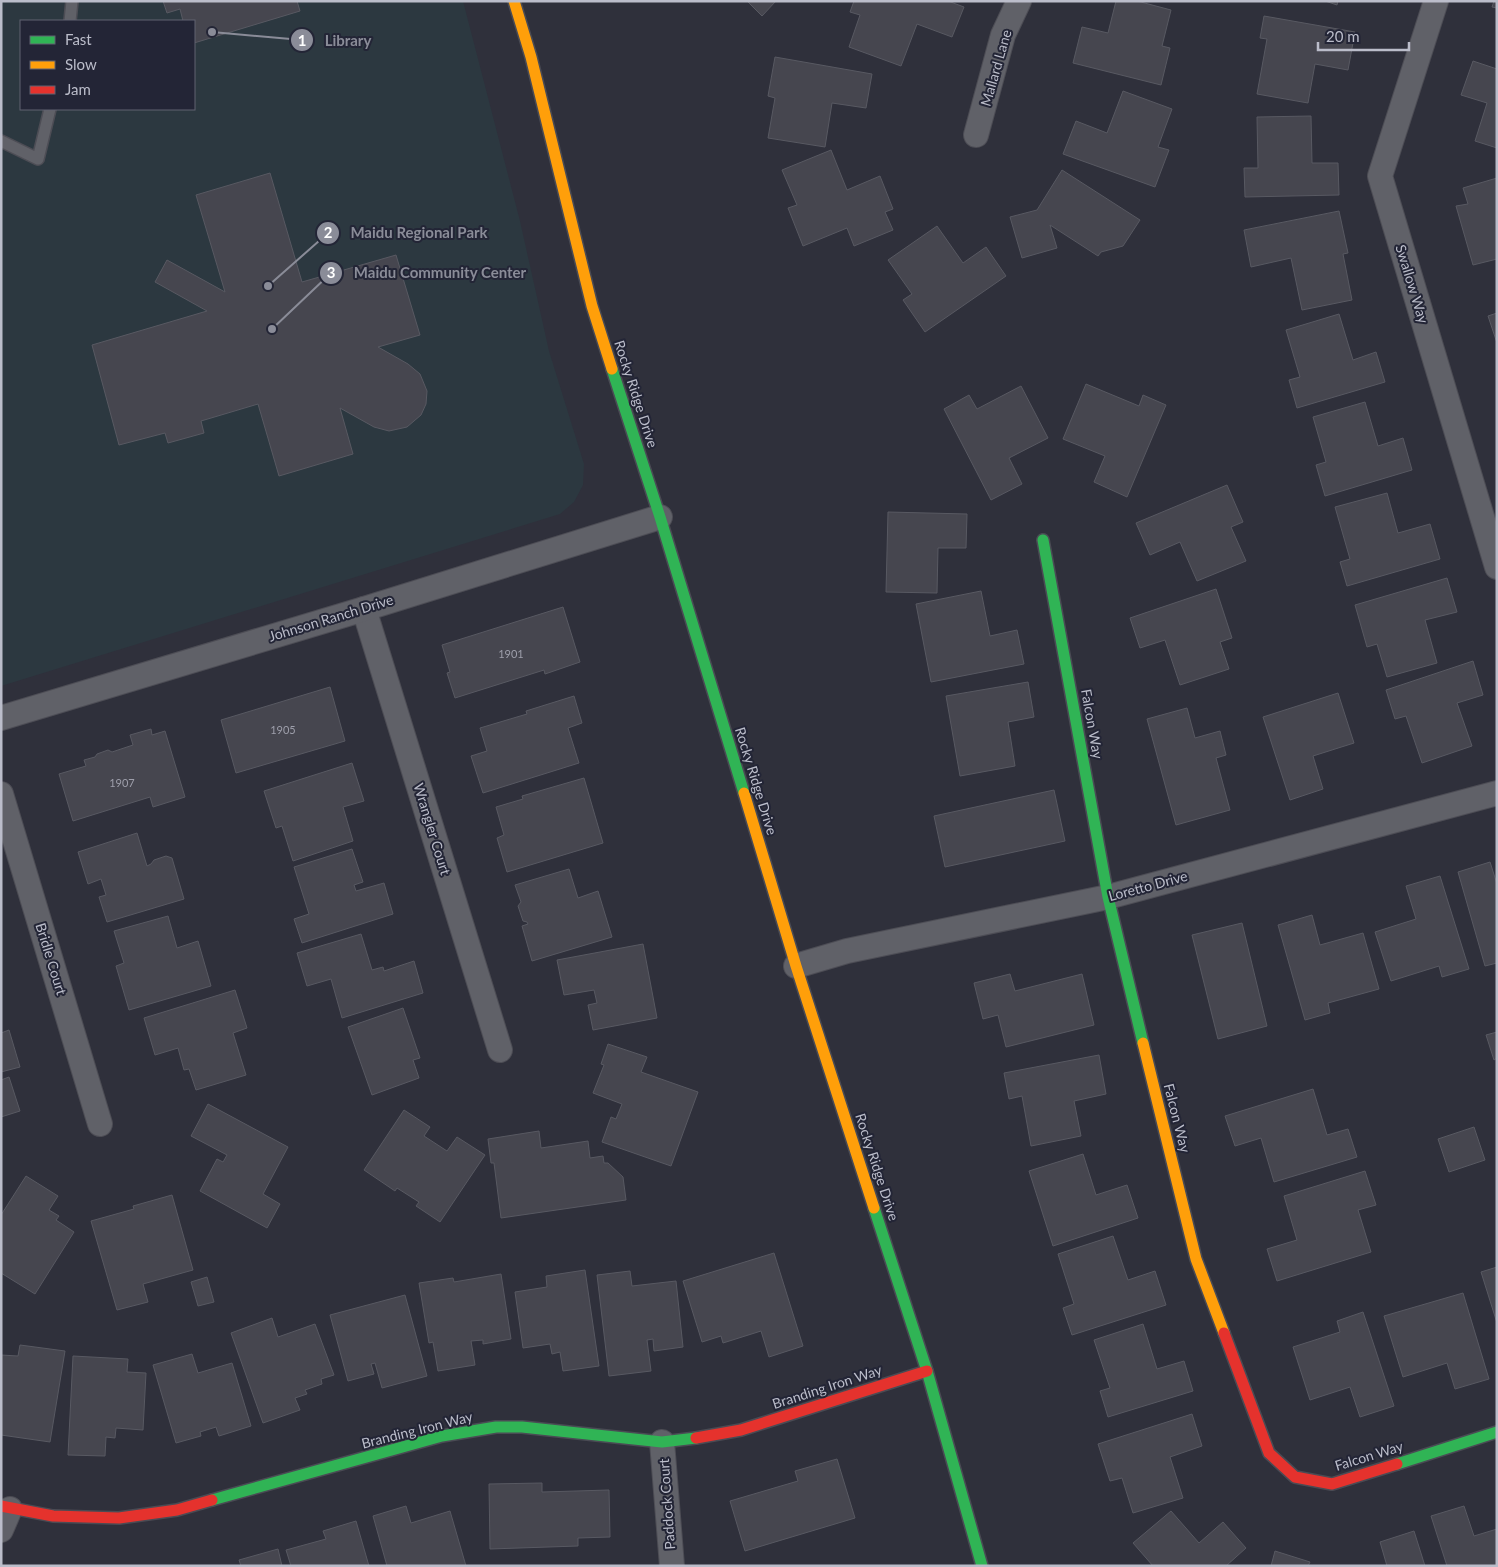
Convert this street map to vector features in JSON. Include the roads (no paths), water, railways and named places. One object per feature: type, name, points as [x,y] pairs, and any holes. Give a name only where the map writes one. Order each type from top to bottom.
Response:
[{"type":"street","name":"Rocky Ridge Drive","points":[[514,1],[531,57],[592,306],[660,516],[796,966],[927,1371],[982,1566]]},
{"type":"street","name":"Mallard Lane","points":[[976,135],[1003,35],[1019,1]]},
{"type":"street","name":"Swallow Way","points":[[1436,1],[1380,176],[1497,567]]},
{"type":"street","name":"Johnson Ranch Drive","points":[[1,718],[364,609],[660,516]]},
{"type":"street","name":"Falcon Way","points":[[1043,540],[1108,897],[1196,1259],[1269,1453],[1295,1477],[1332,1484],[1497,1432]]},
{"type":"street","name":"Wrangler Court","points":[[364,609],[500,1050]]},
{"type":"street","name":"Loretto Drive","points":[[796,966],[847,951],[1108,897],[1497,793]]},
{"type":"street","name":"Bridle Court","points":[[1,794],[100,1124]]},
{"type":"street","name":"Branding Iron Way","points":[[4,1515],[118,1518],[177,1510],[442,1436],[496,1428],[522,1427],[662,1442],[687,1440],[741,1430],[927,1371]]},
{"type":"street","name":"Paddock Court","points":[[662,1442],[672,1566]]},
{"type":"lane","points":[[70,20],[72,1]]},
{"type":"lane","points":[[1,141],[38,159],[50,110]]},
{"type":"place","name":"Library","points":[[212,32]]},
{"type":"place","name":"Maidu Regional Park","points":[[268,286]]},
{"type":"place","name":"Maidu Community Center","points":[[272,329]]}]
